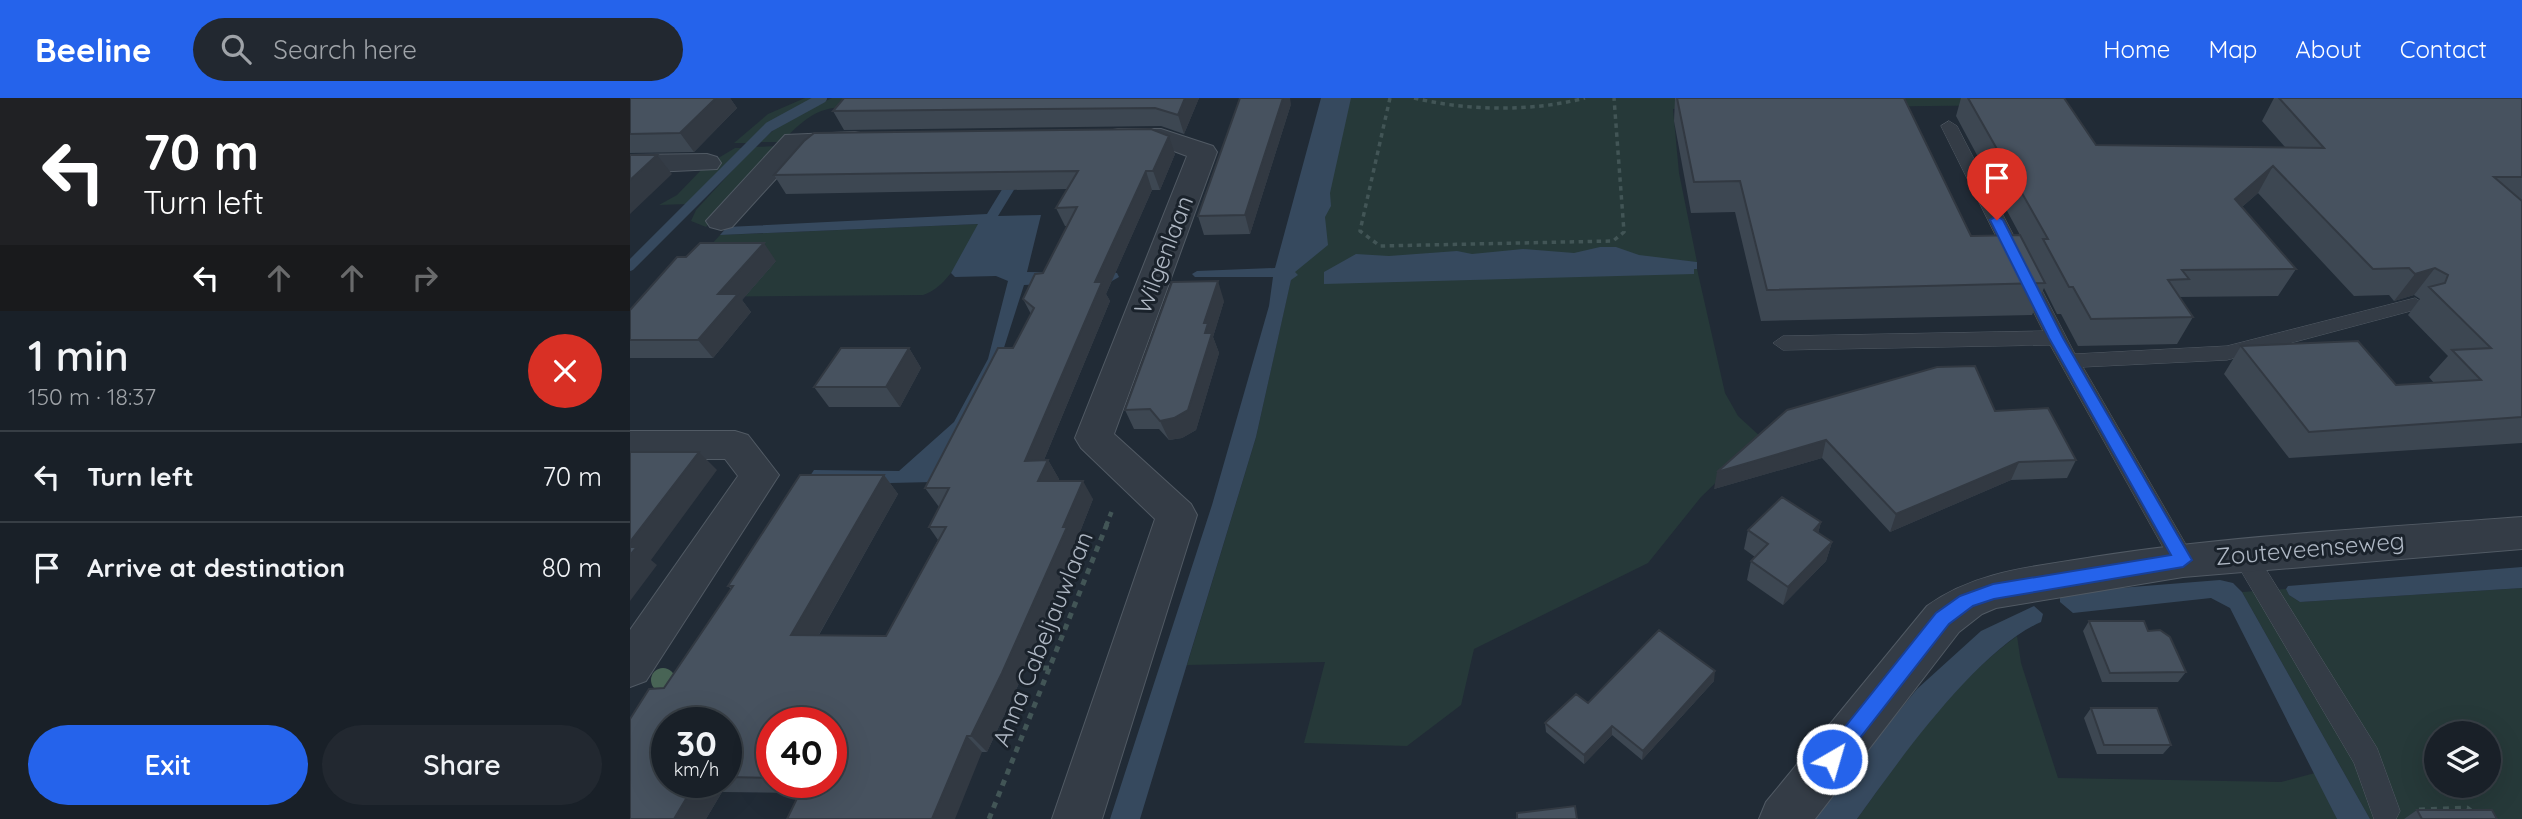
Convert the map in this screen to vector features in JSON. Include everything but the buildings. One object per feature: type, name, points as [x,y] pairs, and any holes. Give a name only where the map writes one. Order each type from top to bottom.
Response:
[{"type":"street","name":"Wilgenlaan","points":[[1077,819],[1177,515],[1094,439],[1203,152],[1161,137],[1080,138]]},
{"type":"street","points":[[721,221],[796,141],[890,140]]},
{"type":"street","points":[[630,164],[707,163]]},
{"type":"street","points":[[630,445],[735,445],[759,475],[630,667]]},
{"type":"street","name":"Zouteveenseweg","points":[[1784,819],[1943,619],[1966,601],[2006,589],[2183,560],[2522,533]]},
{"type":"lane","points":[[1949,126],[2056,338],[2183,560]]},
{"type":"lane","points":[[2069,360],[2227,353],[2414,304]]},
{"type":"lane","points":[[1783,343],[2056,338]]},
{"type":"lane","points":[[2244,554],[2367,758],[2385,811]]},
{"type":"path","points":[[1390,98],[1360,232],[1380,246],[1613,241],[1624,232],[1614,98]]},
{"type":"path","points":[[1414,98],[1491,107],[1572,103],[1585,98]]},
{"type":"path","name":"Anna Cabeljauwlaan","points":[[989,819],[1127,472]]},
{"type":"path","points":[[1009,668],[1050,668]]},
{"type":"path","points":[[2385,811],[2467,808],[2481,819]]},
{"type":"shaded area","points":[[805,98],[816,98],[776,118],[750,143],[734,143],[768,114]]},
{"type":"shaded area","points":[[832,98],[854,98],[845,107],[826,110],[810,117],[782,142],[760,142],[784,121]]},
{"type":"shaded area","points":[[1342,98],[2035,98],[2020,105],[1673,109],[1679,173],[1697,262],[1666,259],[1694,274],[1694,269],[1697,269],[1725,393],[1738,416],[1762,438],[1701,497],[1648,563],[1474,649],[1461,705],[1407,746],[1304,743],[1325,662],[1187,665],[1256,437],[1291,279]]},
{"type":"shaded area","points":[[777,146],[706,227],[691,221],[696,210],[754,147]]},
{"type":"shaded area","points":[[735,148],[746,148],[688,204],[659,205],[677,195],[705,166]]},
{"type":"shaded area","points":[[979,224],[950,275],[923,295],[678,297],[701,256],[720,235]]},
{"type":"shaded area","points":[[2522,588],[2522,819],[2370,819],[2242,592],[2286,589],[2289,595],[2300,602]]},
{"type":"shaded area","points":[[2017,636],[2021,663],[2058,778],[2281,782],[2315,773],[2337,819],[1857,819],[1911,745],[1950,698],[1971,675]]},
{"type":"water","points":[[1321,98],[1351,98],[1330,193],[1331,206],[1325,217],[1328,245],[1295,272],[1298,275],[1291,280],[1256,437],[1140,819],[1110,819],[1212,505],[1269,306],[1273,277],[1195,277],[1192,274],[1197,271],[1275,268]]},
{"type":"water","points":[[1036,154],[998,216],[1041,215],[1027,272],[1117,273],[1119,277],[1112,281],[1024,285],[1001,357],[933,482],[804,485],[814,470],[899,471],[954,422],[988,359],[1008,281],[996,276],[955,277],[951,273],[978,224],[720,235],[727,227],[987,214],[1023,155]]},
{"type":"water","points":[[1600,247],[1616,247],[1639,255],[1697,262],[1697,269],[1694,269],[1694,274],[1324,284],[1324,272],[1356,254],[1389,256],[1457,251],[1472,254],[1523,249],[1574,253]]},
{"type":"water","points":[[2522,567],[2522,588],[2300,602],[2289,595],[2286,589],[2288,586]]},
{"type":"water","points":[[2220,580],[2233,583],[2242,592],[2370,819],[2337,819],[2230,608],[2211,598],[2073,613],[2060,602],[2060,597],[2069,592]]},
{"type":"water","points":[[2034,606],[2043,614],[2041,622],[2016,636],[1965,682],[1916,739],[1857,819],[1811,819],[1917,689],[1981,631]]},
{"type":"waterway","points":[[630,266],[769,127],[822,98]]},
{"type":"route","points":[[1832,759],[1943,619],[1966,601],[1993,592],[2121,568],[2183,560],[2056,338],[1997,220]]}]
